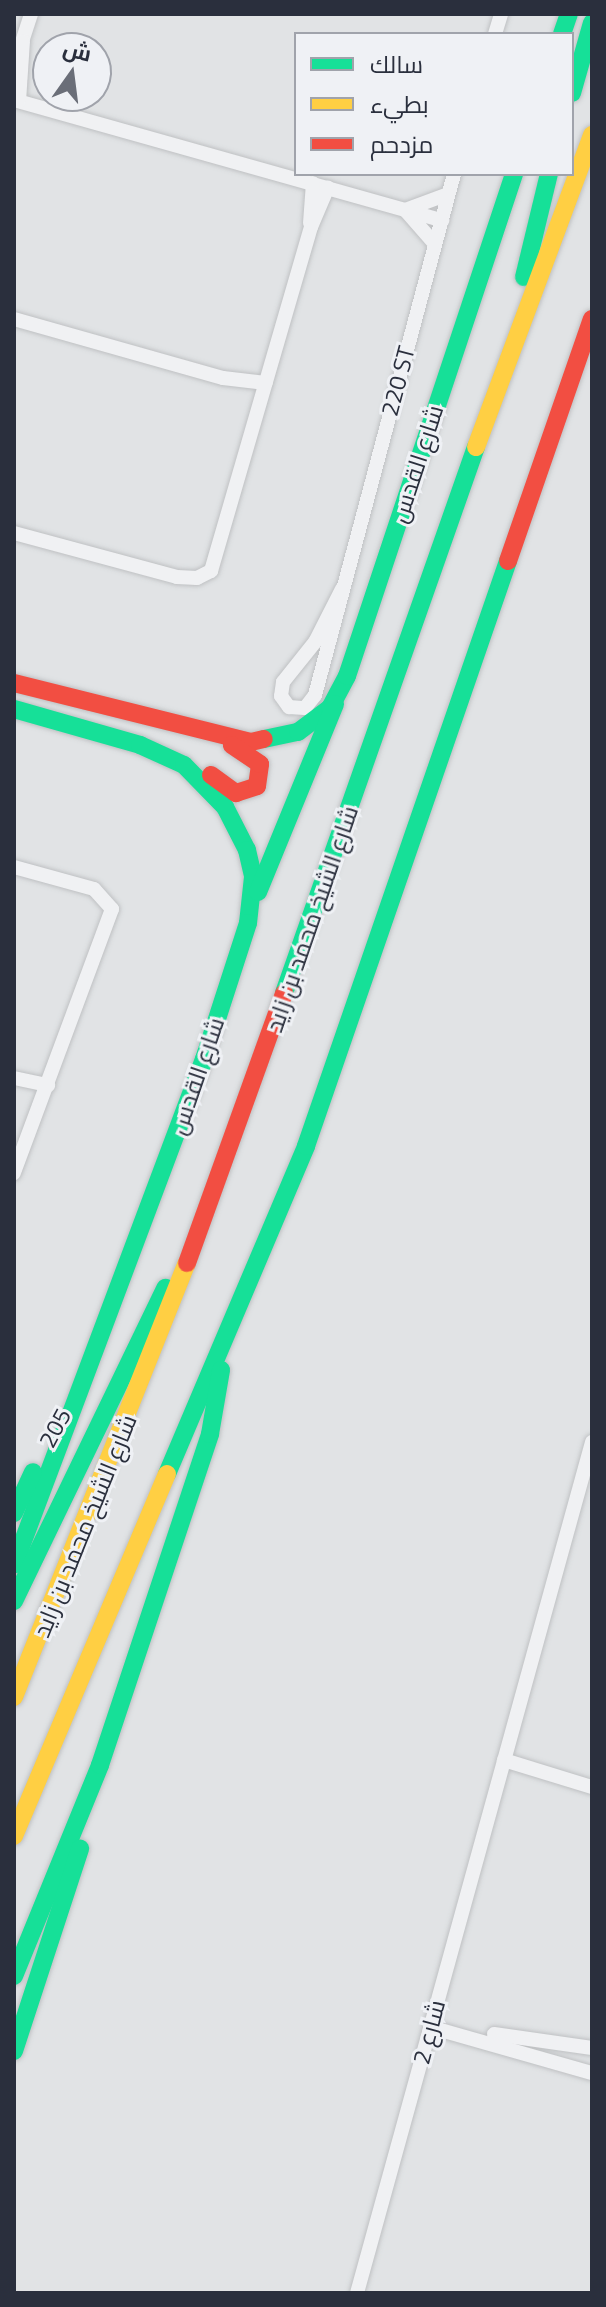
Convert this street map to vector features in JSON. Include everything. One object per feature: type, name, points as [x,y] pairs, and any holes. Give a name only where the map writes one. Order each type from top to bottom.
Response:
[{"type":"main road","points":[[574,86],[592,23]]},
{"type":"main road","name":"شارع الشيخ محمد بن زايد","points":[[14,1697],[199,1234],[506,363],[592,135]]},
{"type":"main road","name":"شارع القدس","points":[[14,683],[198,733],[251,742],[282,738],[311,724],[337,698],[513,176]]},
{"type":"main road","points":[[506,363],[549,176]]},
{"type":"main road","points":[[14,1836],[306,1146],[572,385],[592,319]]},
{"type":"main road","points":[[572,385],[592,341]]},
{"type":"main road","points":[[248,923],[283,822],[337,698]]},
{"type":"main road","name":"شارع القدس","points":[[14,709],[97,732],[173,758],[213,791],[241,836],[250,863],[248,923],[166,1166],[14,1565]]},
{"type":"main road","points":[[97,732],[174,751],[236,793],[257,786],[261,771],[256,758],[198,733]]},
{"type":"main road","points":[[14,1601],[148,1319],[199,1234]]},
{"type":"main road","points":[[14,1976],[100,1765],[210,1434],[223,1343]]},
{"type":"main road","name":"205","points":[[14,1513],[56,1421],[79,1389]]},
{"type":"main road","points":[[14,2051],[84,1838],[100,1765]]},
{"type":"street","points":[[14,63],[31,14]]},
{"type":"street","points":[[23,41],[17,100],[442,220]]},
{"type":"street","name":"220 ST","points":[[342,589],[315,642],[283,682],[281,696],[289,707],[305,708],[315,695],[453,176]]},
{"type":"street","points":[[311,227],[313,183]]},
{"type":"street","points":[[14,533],[177,577],[205,576],[217,560],[311,227],[328,187]]},
{"type":"street","points":[[405,210],[448,194]]},
{"type":"street","points":[[405,210],[435,244]]},
{"type":"street","points":[[14,319],[223,378],[266,383]]},
{"type":"street","points":[[223,378],[261,398]]},
{"type":"street","points":[[14,867],[104,894],[112,909],[109,928],[14,1173]]},
{"type":"street","points":[[14,1081],[46,1090]]},
{"type":"street","name":"شارع 2","points":[[357,2293],[592,1442]]},
{"type":"street","points":[[502,1765],[591,1786]]},
{"type":"street","points":[[431,2022],[592,2073]]},
{"type":"street","points":[[475,2034],[592,2048]]},
{"type":"traffic: fast","points":[[563,32],[569,14]]},
{"type":"traffic: fast","points":[[574,86],[592,23]]},
{"type":"traffic: fast","points":[[264,739],[298,732],[330,708],[347,676],[513,176]]},
{"type":"traffic: fast","points":[[524,277],[549,176]]},
{"type":"traffic: fast","points":[[284,993],[476,447]]},
{"type":"traffic: fast","points":[[167,1474],[306,1146],[508,561]]},
{"type":"traffic: fast","points":[[258,892],[335,704]]},
{"type":"traffic: fast","points":[[14,709],[140,745],[184,765],[225,807],[247,850],[253,877],[248,923],[204,1059],[14,1565]]},
{"type":"traffic: fast","points":[[14,1601],[165,1288]]},
{"type":"traffic: fast","points":[[14,1976],[100,1765],[210,1434],[221,1370]]},
{"type":"traffic: fast","points":[[14,1513],[33,1472]]},
{"type":"traffic: fast","points":[[14,2051],[80,1849]]},
{"type":"traffic: slow","points":[[476,447],[592,135]]},
{"type":"traffic: slow","points":[[14,1697],[187,1263]]},
{"type":"traffic: slow","points":[[14,1836],[167,1474]]},
{"type":"traffic: jam","points":[[508,561],[592,319]]},
{"type":"traffic: jam","points":[[14,683],[251,742],[264,739]]},
{"type":"traffic: jam","points":[[211,775],[236,793],[257,786],[260,764],[232,745]]},
{"type":"traffic: jam","points":[[187,1263],[284,993]]}]
